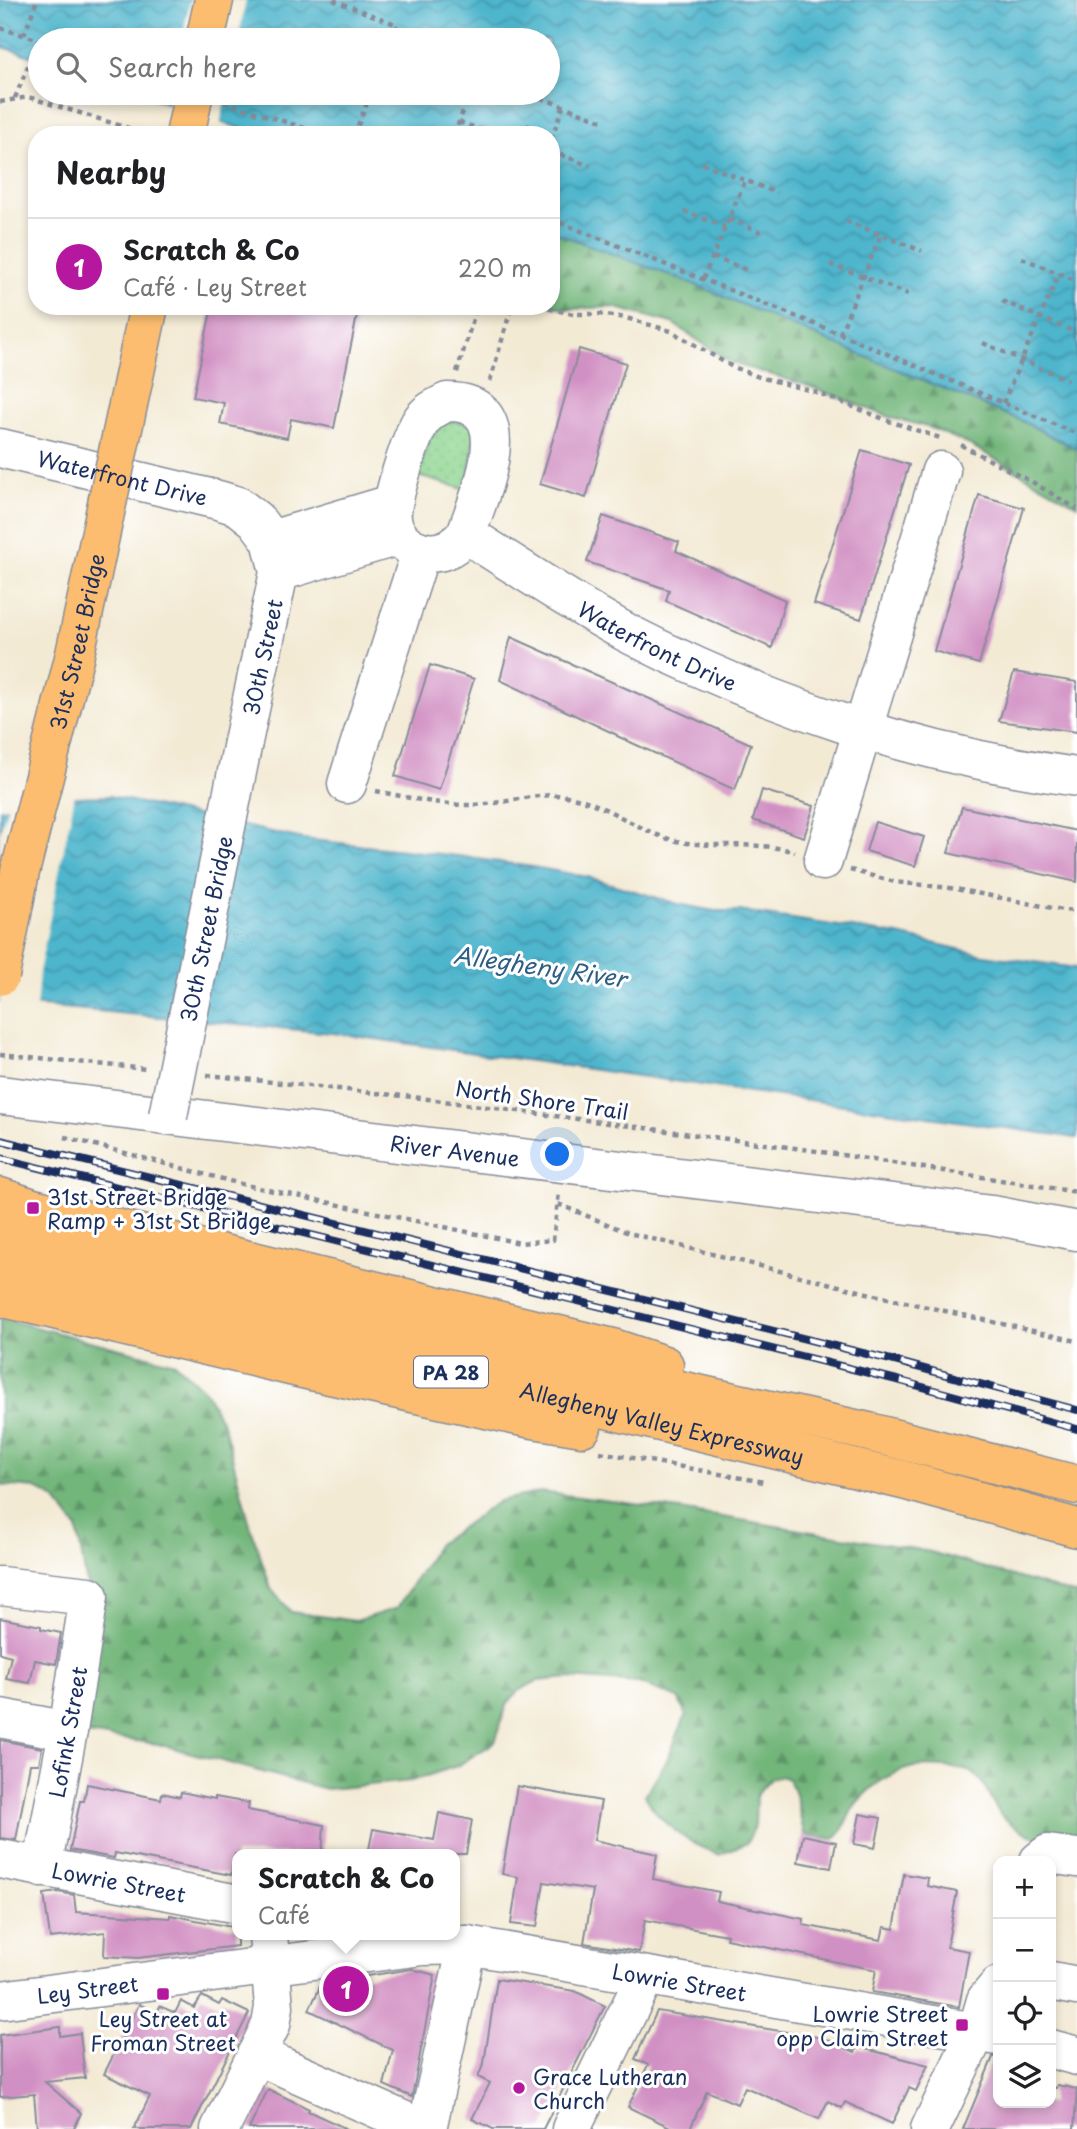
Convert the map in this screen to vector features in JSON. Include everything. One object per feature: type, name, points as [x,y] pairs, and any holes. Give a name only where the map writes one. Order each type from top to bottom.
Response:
[{"type":"main road","points":[[208,28],[214,0]]},
{"type":"main road","points":[[190,126],[201,105]]},
{"type":"main road","name":"31st Street Bridge","points":[[0,976],[20,872],[78,640],[147,315]]},
{"type":"main road","points":[[0,1197],[33,1208],[613,1348],[869,1433]]},
{"type":"main road","name":"Allegheny Valley Expressway","points":[[0,1227],[332,1313],[869,1433],[1077,1485]]},
{"type":"main road","name":"Allegheny Valley Expressway","points":[[0,1262],[71,1282],[903,1480],[1077,1528]]},
{"type":"main road","points":[[0,1297],[307,1370],[527,1418],[903,1480]]},
{"type":"street","points":[[275,556],[404,530],[444,551],[457,544],[466,534],[492,453],[492,432],[485,417],[462,407],[432,410],[422,419],[415,433],[404,530],[347,785]]},
{"type":"street","name":"Waterfront Drive","points":[[0,448],[238,506],[256,520],[275,556]]},
{"type":"street","points":[[823,861],[945,451]]},
{"type":"street","name":"Waterfront Drive","points":[[466,534],[588,611],[742,686],[864,729],[977,759],[1077,777]]},
{"type":"street","name":"30th Street","points":[[243,742],[274,606],[275,556]]},
{"type":"street","name":"30th Street Bridge","points":[[168,1116],[243,742]]},
{"type":"street","name":"River Avenue","points":[[0,1095],[992,1215],[1077,1231]]},
{"type":"street","name":"Lofink Street","points":[[0,1586],[89,1597],[68,1731],[42,1868]]},
{"type":"street","points":[[0,1718],[68,1731]]},
{"type":"street","points":[[1045,1856],[1048,1854],[1077,1858]]},
{"type":"street","name":"Lowrie Street","points":[[0,1859],[232,1903]]},
{"type":"street","name":"Lowrie Street","points":[[415,1940],[467,1945],[988,2034]]},
{"type":"street","name":"Ley Street","points":[[0,2000],[268,1951],[415,1940]]},
{"type":"street","points":[[256,2056],[425,2129],[467,1945]]},
{"type":"street","points":[[220,2129],[271,2025],[274,2007],[268,1951]]},
{"type":"street","points":[[571,2129],[645,1977]]},
{"type":"street","points":[[1056,1982],[1077,1986]]},
{"type":"street","points":[[930,2129],[988,2034],[986,2000],[993,1992]]},
{"type":"street","points":[[1056,2050],[1077,2056]]},
{"type":"path","points":[[24,35],[37,0]]},
{"type":"path","points":[[333,0],[398,25],[397,28]]},
{"type":"path","points":[[0,27],[28,36]]},
{"type":"path","points":[[15,99],[28,68]]},
{"type":"path","points":[[0,104],[28,97]]},
{"type":"path","points":[[54,105],[123,126]]},
{"type":"path","points":[[234,105],[298,126]]},
{"type":"path","points":[[357,126],[365,105]]},
{"type":"path","points":[[457,126],[464,105]]},
{"type":"path","points":[[558,105],[606,122]]},
{"type":"path","points":[[556,126],[563,107]]},
{"type":"path","points":[[458,122],[470,126]]},
{"type":"path","points":[[560,154],[590,166]]},
{"type":"path","points":[[702,163],[777,194]]},
{"type":"path","points":[[704,279],[745,181]]},
{"type":"path","points":[[684,211],[726,227]]},
{"type":"path","points":[[729,219],[763,233]]},
{"type":"path","points":[[846,221],[922,251]]},
{"type":"path","points":[[560,223],[840,334],[1077,434]]},
{"type":"path","points":[[840,334],[881,234]]},
{"type":"path","points":[[713,257],[747,270]]},
{"type":"path","points":[[1022,258],[1077,281]]},
{"type":"path","points":[[830,264],[908,294]]},
{"type":"path","points":[[1003,402],[1059,274]]},
{"type":"path","points":[[1002,301],[1077,333]]},
{"type":"path","points":[[560,311],[626,318],[671,331],[731,366],[817,392],[889,421],[945,451],[967,447],[1077,509]]},
{"type":"path","points":[[462,407],[476,315]]},
{"type":"path","points":[[462,407],[488,387],[509,315]]},
{"type":"path","points":[[983,343],[1068,380]]},
{"type":"path","points":[[347,785],[420,800],[466,805],[554,795],[573,797],[642,830],[672,840],[765,845],[870,877],[950,888],[1077,911]]},
{"type":"path","points":[[0,1054],[156,1070]]},
{"type":"path","name":"North Shore Trail","points":[[197,1074],[413,1097],[796,1148],[1077,1192]]},
{"type":"path","points":[[65,1137],[245,1185],[520,1243],[553,1240],[558,1204],[629,1233],[879,1296],[1077,1341]]},
{"type":"green space","points":[[560,234],[694,284],[1020,420],[1077,449],[1077,505],[970,445],[929,427],[892,418],[806,385],[732,363],[672,323],[613,307],[560,307]]},
{"type":"green space","points":[[446,419],[476,426],[467,490],[418,476],[429,440]]},
{"type":"green space","points":[[0,1318],[175,1363],[206,1392],[224,1426],[250,1525],[271,1589],[291,1612],[356,1621],[397,1608],[438,1544],[499,1501],[541,1492],[680,1510],[927,1551],[1077,1595],[1077,1846],[1038,1838],[1020,1830],[1003,1817],[973,1773],[927,1766],[904,1770],[875,1785],[855,1805],[843,1829],[833,1839],[804,1834],[797,1800],[789,1779],[780,1776],[771,1778],[756,1796],[755,1826],[747,1843],[720,1855],[676,1832],[658,1815],[645,1795],[667,1760],[686,1715],[678,1698],[639,1683],[569,1678],[537,1681],[518,1691],[507,1704],[495,1742],[457,1766],[411,1781],[326,1789],[158,1744],[86,1734],[89,1597],[77,1528],[55,1499],[36,1488],[0,1485]]},
{"type":"water","points":[[0,0],[1077,0],[1077,449],[1020,420],[694,284],[560,234],[560,126],[234,126],[172,105],[560,105],[560,28],[28,28],[28,55],[0,46]]},
{"type":"water","name":"Allegheny River","points":[[109,796],[303,839],[533,867],[588,877],[678,904],[714,911],[739,911],[898,935],[984,955],[1077,968],[1077,1138],[333,1033],[0,1002],[0,809],[76,797]]},
{"type":"pier","points":[[190,0],[246,0],[240,28],[184,28]]},
{"type":"pier","points":[[168,105],[224,105],[220,125]]},
{"type":"pier","points":[[75,794],[39,972],[36,1009],[0,1006],[0,832],[8,805]]},
{"type":"building","points":[[210,315],[357,315],[334,428],[291,419],[287,438],[220,424],[224,403],[193,397]]},
{"type":"building","points":[[579,349],[626,363],[586,498],[540,484]]},
{"type":"building","points":[[862,450],[909,465],[861,619],[814,604]]},
{"type":"building","points":[[979,495],[1024,508],[979,664],[934,651]]},
{"type":"building","points":[[603,516],[679,542],[676,551],[785,600],[772,648],[666,601],[669,590],[587,562]]},
{"type":"building","points":[[511,637],[751,744],[735,790],[500,680]]},
{"type":"building","points":[[430,665],[474,679],[439,790],[395,776]]},
{"type":"building","points":[[1014,672],[1077,682],[1077,732],[999,721]]},
{"type":"building","points":[[762,790],[814,806],[804,837],[753,820]]},
{"type":"building","points":[[962,807],[1077,831],[1077,882],[948,853]]},
{"type":"building","points":[[875,822],[924,837],[915,866],[866,851]]},
{"type":"building","points":[[0,1618],[61,1633],[56,1664],[35,1660],[30,1683],[6,1679],[11,1656],[0,1653]]},
{"type":"building","points":[[0,1740],[42,1748],[39,1764],[30,1764],[16,1840],[0,1838]]},
{"type":"building","points":[[87,1784],[161,1799],[162,1793],[180,1797],[181,1792],[249,1803],[248,1810],[324,1825],[322,1849],[232,1849],[231,1875],[115,1853],[114,1858],[70,1850],[80,1801],[84,1801]]},
{"type":"building","points":[[517,1786],[601,1801],[594,1840],[657,1854],[653,1879],[719,1892],[717,1901],[804,1919],[803,1925],[881,1940],[884,1927],[894,1929],[904,1874],[928,1878],[927,1886],[957,1892],[947,1947],[969,1951],[959,2007],[872,1992],[876,1970],[726,1939],[727,1935],[645,1920],[639,1952],[584,1943],[593,1890],[544,1882],[537,1927],[511,1924],[518,1877],[502,1874]]},
{"type":"building","points":[[439,1813],[472,1820],[466,1854],[460,1854],[460,1849],[369,1849],[373,1829],[434,1840]]},
{"type":"building","points":[[860,1814],[881,1818],[875,1848],[854,1844]]},
{"type":"building","points":[[803,1835],[836,1842],[831,1868],[798,1862]]},
{"type":"building","points":[[58,1892],[74,1895],[76,1912],[170,1918],[170,1915],[232,1927],[232,1940],[237,1940],[237,1946],[138,1958],[104,1956],[105,1932],[50,1938],[44,1894]]},
{"type":"building","points":[[412,1969],[435,1975],[412,2097],[384,2085],[393,2050],[309,2010],[322,1983]]},
{"type":"building","points":[[497,1979],[575,1991],[605,2006],[543,2129],[493,2129],[472,2119],[490,2083],[478,2077],[484,2063]]},
{"type":"building","points":[[202,1996],[219,2005],[222,2000],[249,2013],[191,2129],[134,2129],[150,2096],[104,2074],[139,2004],[157,2013],[160,2006],[175,2013],[181,2001],[194,2008]]},
{"type":"building","points":[[657,2011],[823,2038],[855,2052],[858,2047],[928,2065],[916,2091],[909,2088],[892,2124],[845,2102],[842,2108],[828,2101],[819,2119],[745,2087],[737,2104],[707,2091],[690,2129],[674,2129],[628,2107],[648,2065],[635,2059]]},
{"type":"building","points":[[60,2027],[60,2036],[80,2033],[85,2078],[45,2082],[81,2113],[74,2129],[37,2129],[34,2094],[0,2097],[0,2035]]},
{"type":"building","points":[[993,2057],[993,2108],[1056,2108],[1057,2085],[1077,2089],[1074,2129],[963,2129]]},
{"type":"building","points":[[268,2089],[309,2109],[308,2111],[347,2129],[249,2129]]},
{"type":"railway","points":[[0,1140],[891,1360],[1077,1410]]},
{"type":"railway","points":[[0,1158],[897,1380],[1077,1429]]},
{"type":"place","name":"31st Street Bridge Ramp + 31st St Bridge","points":[[33,1208]]},
{"type":"place","name":"Scratch & Co","points":[[346,1989]]},
{"type":"place","name":"Ley Street at Froman Street","points":[[163,1994]]},
{"type":"place","name":"Lowrie Street opp Claim Street","points":[[962,2025]]},
{"type":"place","name":"Grace Lutheran Church","points":[[519,2088]]}]
